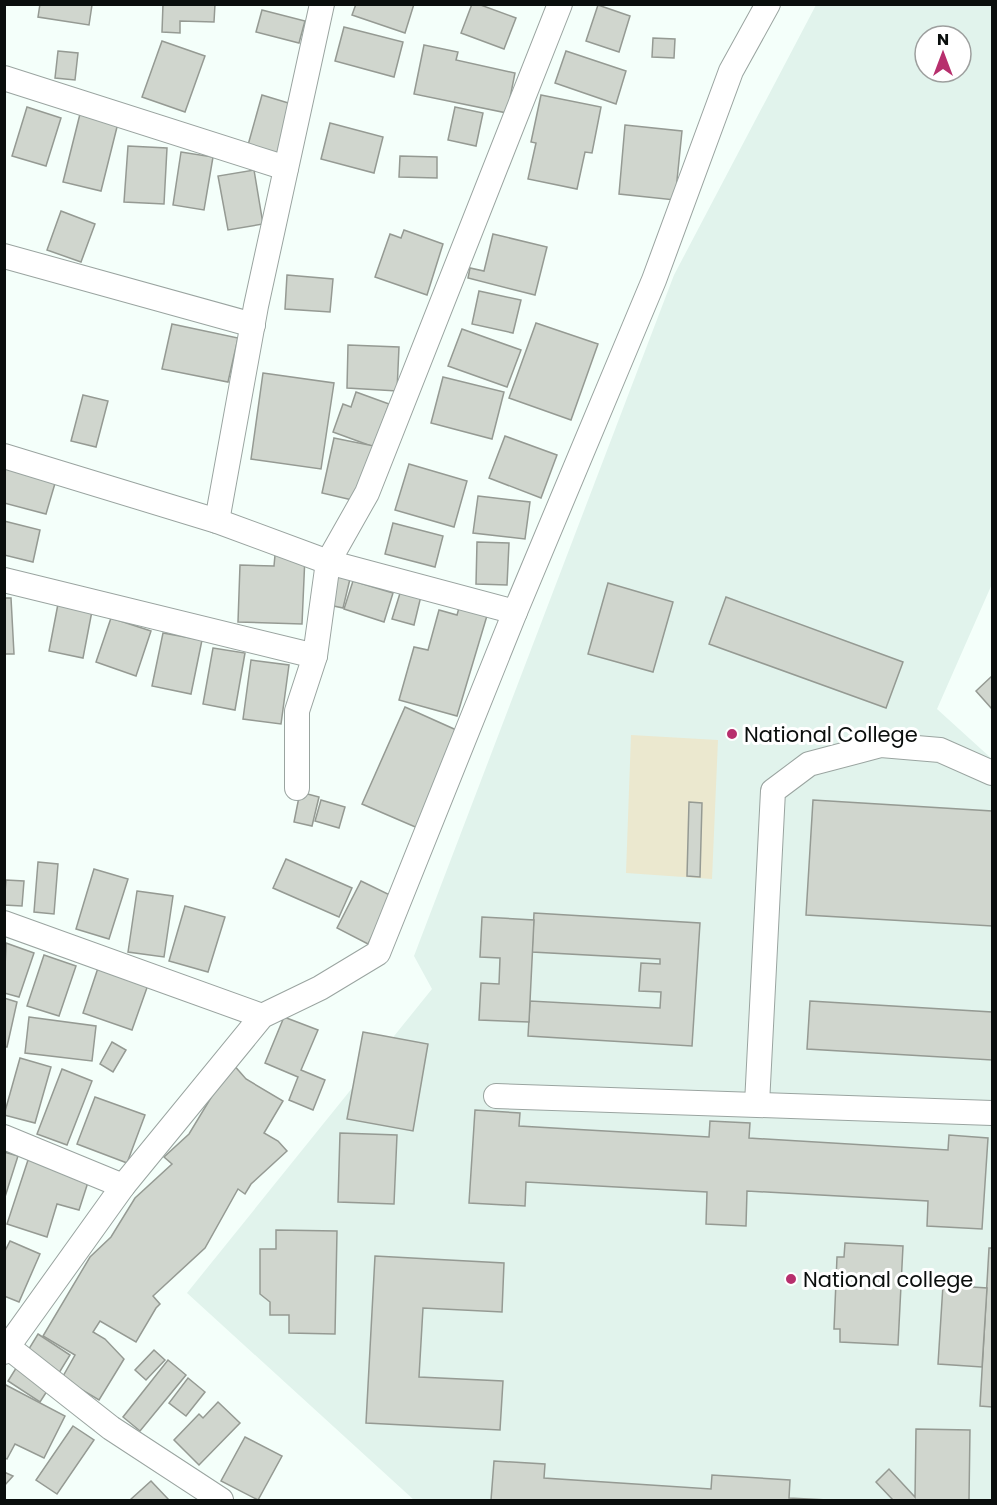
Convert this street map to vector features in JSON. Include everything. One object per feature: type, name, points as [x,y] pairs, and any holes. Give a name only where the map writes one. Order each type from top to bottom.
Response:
[{"type":"street","points":[[218,521],[253,325],[322,4]]},
{"type":"street","points":[[297,788],[297,711],[315,656],[328,562],[367,493],[560,4]]},
{"type":"street","points":[[221,1500],[111,1428],[6,1350],[14,1319],[262,1016],[320,988],[378,953],[515,612],[654,280],[731,71],[768,4]]},
{"type":"street","points":[[4,78],[286,168]]},
{"type":"street","points":[[4,256],[253,325]]},
{"type":"street","points":[[4,456],[218,521],[328,562],[515,612]]},
{"type":"street","points":[[4,580],[315,656]]},
{"type":"street","points":[[757,1104],[772,791],[809,764],[881,745],[940,750],[993,774]]},
{"type":"street","points":[[4,923],[262,1016]]},
{"type":"street","points":[[496,1096],[993,1113]]},
{"type":"street","points":[[4,1137],[123,1186]]},
{"type":"shaded area","name":"National College","points":[[816,5],[992,5],[992,584],[937,709],[992,759],[992,1500],[414,1500],[187,1293],[432,989],[414,956],[674,275]]},
{"type":"shaded area","points":[[631,735],[718,740],[712,879],[626,873]]},
{"type":"building","points":[[40,4],[92,5],[89,25],[38,17]]},
{"type":"building","points":[[163,4],[215,4],[214,22],[180,21],[180,33],[162,32]]},
{"type":"building","points":[[356,4],[414,4],[405,33],[352,15]]},
{"type":"building","points":[[472,4],[478,4],[516,18],[504,49],[461,33]]},
{"type":"building","points":[[598,5],[630,16],[619,52],[586,41]]},
{"type":"building","points":[[262,10],[305,21],[299,43],[256,32]]},
{"type":"building","points":[[344,27],[403,42],[394,77],[335,61]]},
{"type":"building","points":[[653,38],[675,39],[674,58],[652,57]]},
{"type":"building","points":[[162,41],[205,56],[185,112],[142,97]]},
{"type":"building","points":[[424,45],[458,52],[456,60],[515,73],[507,113],[414,94]]},
{"type":"building","points":[[58,51],[78,53],[75,80],[55,78]]},
{"type":"building","points":[[566,51],[626,71],[616,104],[555,83]]},
{"type":"building","points":[[262,95],[295,105],[281,155],[248,145]]},
{"type":"building","points":[[541,95],[601,107],[592,153],[585,152],[577,189],[528,179],[536,143],[531,142]]},
{"type":"building","points":[[27,107],[61,118],[46,166],[12,156]]},
{"type":"building","points":[[455,107],[483,113],[476,146],[448,140]]},
{"type":"building","points":[[81,110],[119,119],[101,191],[63,182]]},
{"type":"building","points":[[330,123],[383,137],[374,173],[321,159]]},
{"type":"building","points":[[625,125],[682,131],[675,200],[619,194]]},
{"type":"building","points":[[128,146],[167,148],[164,204],[124,202]]},
{"type":"building","points":[[181,152],[213,157],[204,210],[173,205]]},
{"type":"building","points":[[400,156],[437,157],[437,178],[399,177]]},
{"type":"building","points":[[254,170],[263,224],[228,230],[218,176]]},
{"type":"building","points":[[61,211],[95,224],[81,262],[47,250]]},
{"type":"building","points":[[404,230],[443,244],[427,295],[375,277],[390,234],[401,238]]},
{"type":"building","points":[[493,234],[547,247],[535,295],[468,278],[470,268],[484,271]]},
{"type":"building","points":[[287,275],[333,279],[330,312],[285,309]]},
{"type":"building","points":[[479,291],[521,300],[513,333],[472,324]]},
{"type":"building","points":[[536,323],[598,344],[571,420],[509,398]]},
{"type":"building","points":[[172,324],[238,338],[228,382],[162,369]]},
{"type":"building","points":[[462,329],[521,350],[507,387],[448,366]]},
{"type":"building","points":[[348,345],[399,347],[397,391],[347,388]]},
{"type":"building","points":[[263,373],[334,383],[321,469],[251,459]]},
{"type":"building","points":[[443,377],[504,392],[492,439],[431,423]]},
{"type":"building","points":[[356,392],[389,404],[374,447],[333,432],[343,404],[351,407]]},
{"type":"building","points":[[83,395],[108,401],[96,447],[71,441]]},
{"type":"building","points":[[505,436],[557,455],[541,498],[489,478]]},
{"type":"building","points":[[334,438],[374,446],[361,502],[322,493]]},
{"type":"building","points":[[409,464],[467,481],[454,527],[395,510]]},
{"type":"building","points":[[4,466],[56,480],[46,514],[4,503]]},
{"type":"building","points":[[478,496],[530,502],[525,539],[473,533]]},
{"type":"building","points":[[4,521],[40,530],[33,562],[4,555]]},
{"type":"building","points":[[393,523],[443,536],[435,567],[385,554]]},
{"type":"building","points":[[477,542],[509,543],[507,585],[476,584]]},
{"type":"building","points":[[275,555],[305,556],[302,624],[238,622],[240,565],[274,566]]},
{"type":"building","points":[[336,576],[350,579],[343,608],[329,605]]},
{"type":"building","points":[[353,581],[393,593],[384,622],[344,609]]},
{"type":"building","points":[[608,583],[673,602],[653,672],[588,654]]},
{"type":"building","points":[[401,590],[421,596],[414,625],[392,619]]},
{"type":"building","points":[[726,597],[903,662],[886,708],[709,644]]},
{"type":"building","points":[[4,598],[11,598],[14,654],[4,654]]},
{"type":"building","points":[[461,601],[489,609],[457,716],[399,700],[414,647],[428,650],[439,610],[457,615]]},
{"type":"building","points":[[58,604],[92,611],[83,658],[49,651]]},
{"type":"building","points":[[111,618],[151,631],[136,676],[96,662]]},
{"type":"building","points":[[163,633],[202,640],[191,694],[152,686]]},
{"type":"building","points":[[213,648],[245,653],[235,710],[203,704]]},
{"type":"building","points":[[251,660],[289,665],[281,724],[243,719]]},
{"type":"building","points":[[992,676],[992,709],[976,691]]},
{"type":"building","points":[[405,707],[463,733],[420,829],[362,804]]},
{"type":"building","points":[[300,792],[319,797],[312,826],[294,822]]},
{"type":"building","points":[[321,800],[345,807],[339,828],[315,821]]},
{"type":"building","points":[[813,800],[992,811],[992,926],[806,915]]},
{"type":"building","points":[[689,802],[702,803],[700,877],[687,876]]},
{"type":"building","points":[[286,859],[352,888],[339,917],[273,888]]},
{"type":"building","points":[[38,862],[58,864],[54,914],[34,912]]},
{"type":"building","points":[[94,869],[128,879],[109,939],[76,929]]},
{"type":"building","points":[[6,880],[24,881],[22,906],[4,905]]},
{"type":"building","points":[[361,881],[392,896],[368,944],[337,928]]},
{"type":"building","points":[[137,891],[173,896],[164,957],[128,952]]},
{"type":"building","points":[[185,906],[225,917],[208,972],[169,961]]},
{"type":"building","points":[[534,913],[700,923],[692,1046],[528,1036],[530,1001],[660,1008],[661,992],[639,991],[641,963],[660,964],[660,959],[532,952]]},
{"type":"building","points":[[482,917],[534,920],[529,1022],[479,1020],[481,983],[499,984],[500,958],[480,957]]},
{"type":"building","points":[[6,943],[34,953],[19,997],[4,993]]},
{"type":"building","points":[[44,955],[76,966],[59,1016],[27,1006]]},
{"type":"building","points":[[99,965],[149,982],[132,1030],[83,1013]]},
{"type":"building","points":[[4,998],[17,1002],[7,1047],[4,1047]]},
{"type":"building","points":[[810,1001],[992,1012],[992,1060],[807,1049]]},
{"type":"building","points":[[29,1017],[96,1026],[92,1061],[25,1053]]},
{"type":"building","points":[[284,1017],[318,1030],[301,1070],[325,1080],[313,1110],[289,1100],[298,1077],[265,1063]]},
{"type":"building","points":[[363,1032],[428,1044],[413,1131],[347,1119]]},
{"type":"building","points":[[112,1042],[126,1050],[113,1072],[100,1064]]},
{"type":"building","points":[[20,1058],[51,1067],[35,1123],[4,1115]]},
{"type":"building","points":[[232,1063],[246,1079],[283,1101],[264,1133],[278,1141],[287,1151],[251,1184],[245,1194],[238,1189],[205,1248],[153,1296],[160,1304],[136,1342],[100,1321],[93,1332],[105,1339],[124,1359],[99,1400],[62,1378],[75,1355],[43,1336],[90,1257],[111,1237],[135,1198],[172,1164],[164,1157],[189,1134]]},
{"type":"building","points":[[62,1069],[92,1081],[67,1145],[37,1134]]},
{"type":"building","points":[[95,1097],[145,1115],[127,1163],[77,1144]]},
{"type":"building","points":[[475,1110],[520,1113],[519,1126],[709,1137],[710,1121],[750,1123],[749,1138],[948,1150],[949,1135],[988,1138],[982,1229],[927,1226],[928,1201],[747,1191],[746,1226],[706,1224],[707,1192],[526,1182],[525,1206],[469,1203]]},
{"type":"building","points":[[340,1133],[397,1135],[394,1204],[338,1202]]},
{"type":"building","points":[[4,1152],[18,1156],[4,1200]]},
{"type":"building","points":[[30,1154],[91,1173],[79,1210],[57,1204],[47,1237],[7,1224]]},
{"type":"building","points":[[276,1230],[337,1231],[335,1334],[289,1333],[289,1315],[270,1315],[270,1302],[260,1294],[260,1249],[276,1249]]},
{"type":"building","points":[[10,1241],[40,1254],[19,1302],[4,1296],[4,1253]]},
{"type":"building","points":[[845,1243],[903,1246],[898,1345],[840,1342],[840,1329],[834,1329],[837,1257],[844,1257]]},
{"type":"building","points":[[989,1248],[992,1248],[992,1407],[980,1406]]},
{"type":"building","points":[[375,1256],[504,1263],[502,1312],[423,1308],[419,1377],[503,1381],[500,1430],[366,1423]]},
{"type":"building","points":[[943,1285],[987,1288],[982,1367],[938,1364]]},
{"type":"building","points":[[38,1334],[70,1355],[59,1373],[27,1352]]},
{"type":"building","points":[[154,1350],[165,1360],[146,1380],[135,1370]]},
{"type":"building","points":[[168,1360],[186,1375],[140,1431],[123,1417]]},
{"type":"building","points":[[18,1365],[51,1385],[40,1402],[8,1381]]},
{"type":"building","points":[[188,1378],[205,1392],[186,1416],[169,1403]]},
{"type":"building","points":[[4,1384],[65,1416],[44,1458],[15,1444],[7,1459],[4,1457]]},
{"type":"building","points":[[218,1402],[240,1423],[199,1465],[174,1440],[199,1414],[203,1418]]},
{"type":"building","points":[[73,1426],[94,1440],[57,1494],[36,1480]]},
{"type":"building","points":[[916,1429],[970,1430],[969,1500],[893,1500],[876,1482],[889,1469],[915,1497]]},
{"type":"building","points":[[245,1437],[282,1456],[258,1500],[221,1481]]},
{"type":"building","points":[[494,1461],[545,1464],[544,1478],[711,1489],[712,1475],[790,1480],[789,1498],[828,1500],[491,1500]]},
{"type":"building","points":[[4,1472],[13,1476],[4,1486]]},
{"type":"building","points":[[151,1481],[169,1500],[130,1500]]},
{"type":"place","name":"National College","points":[[732,734]]},
{"type":"place","name":"National college","points":[[791,1279]]}]
